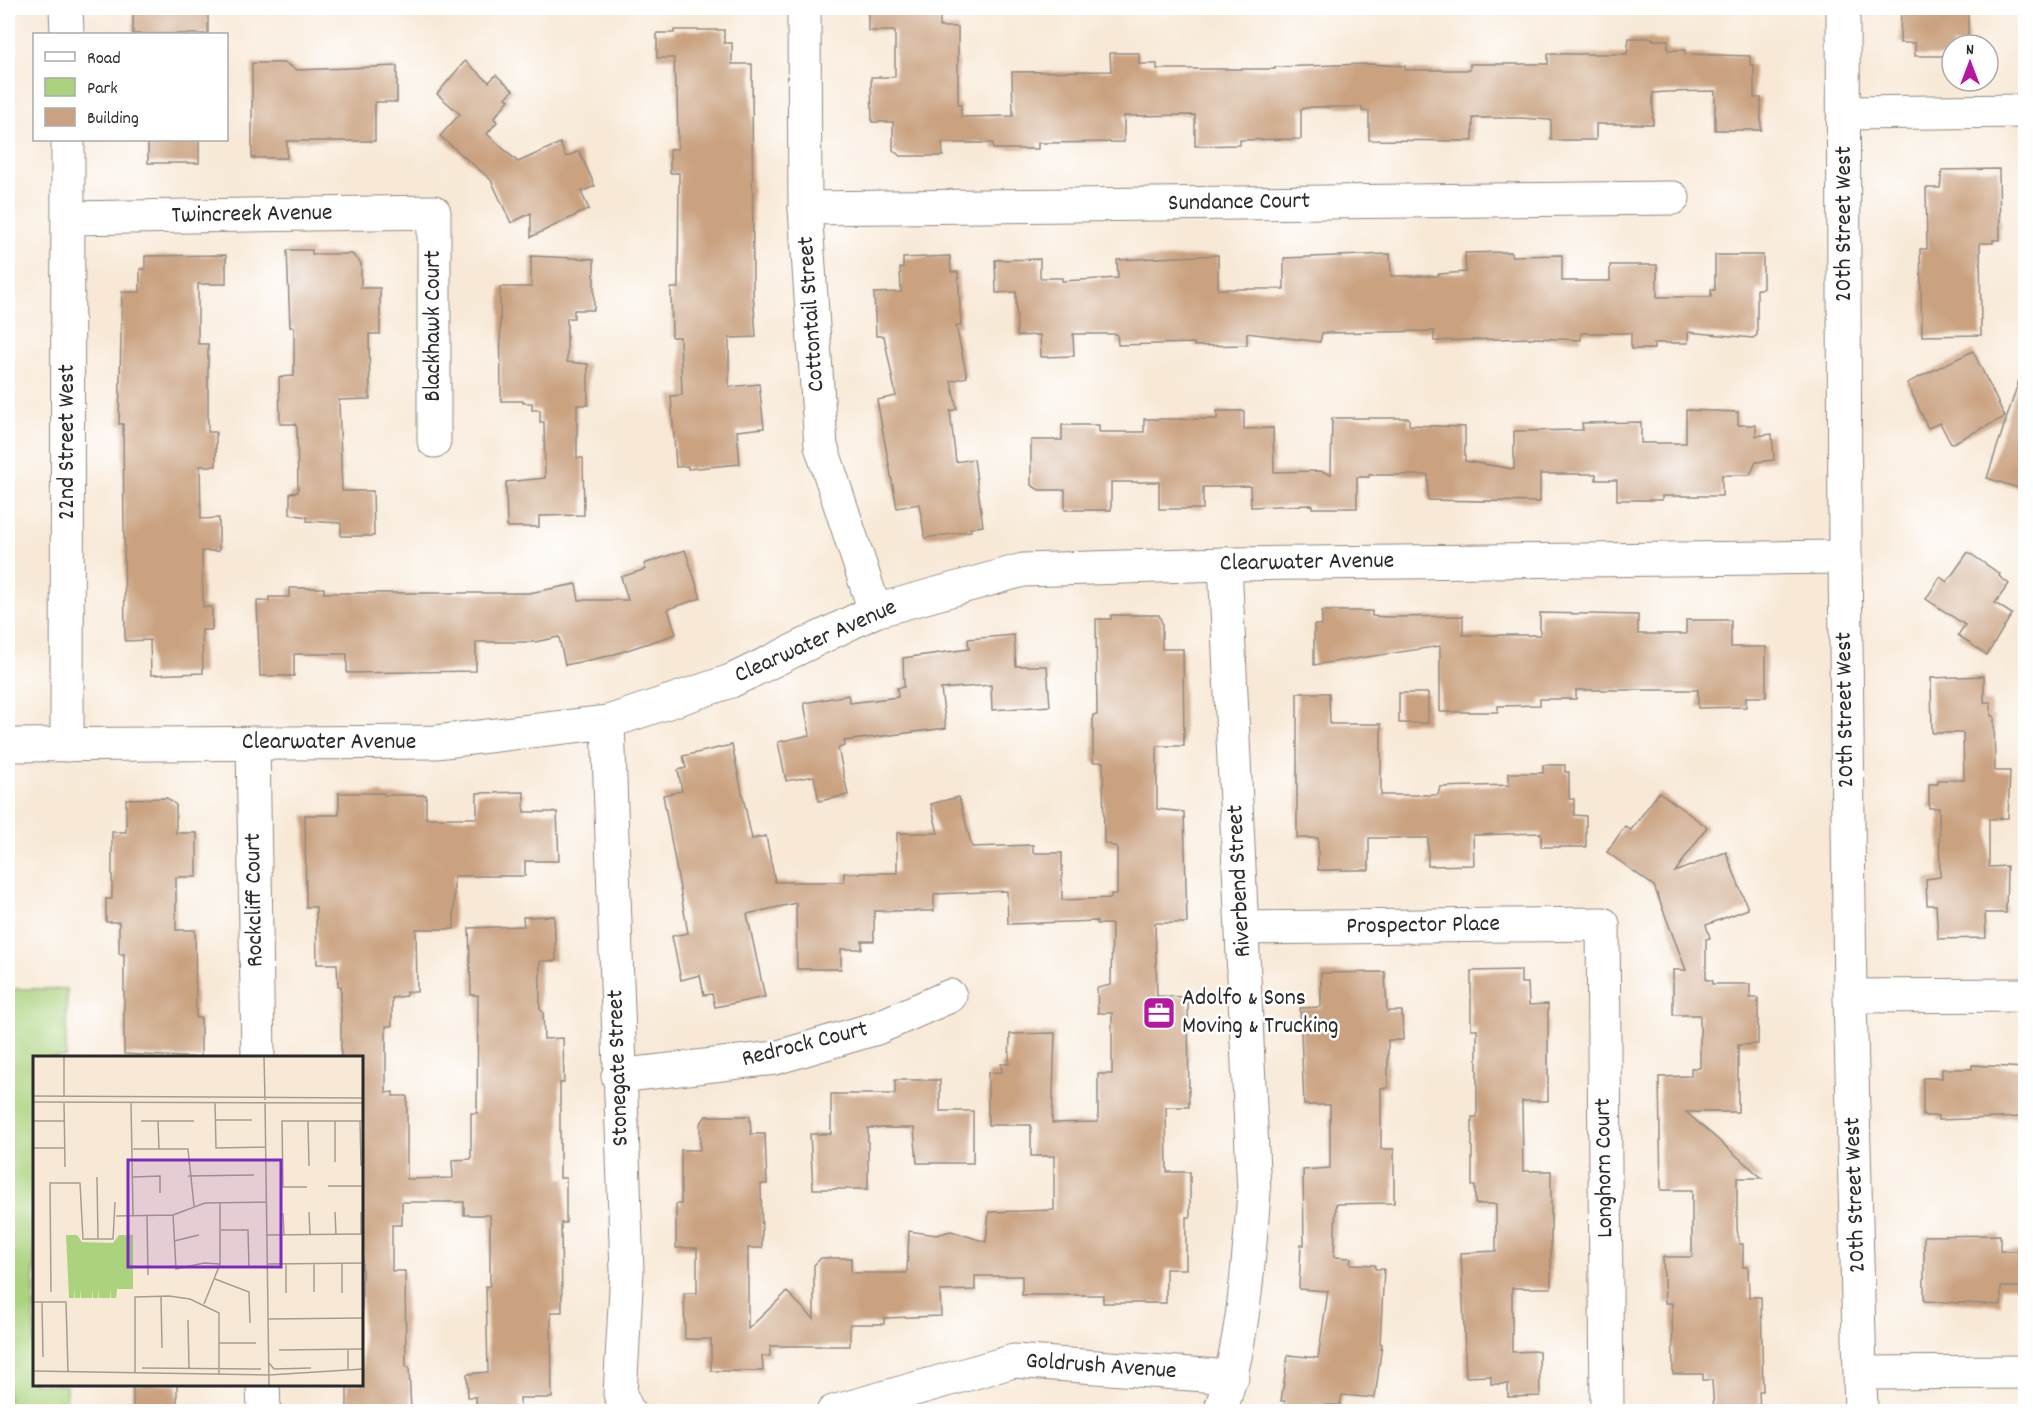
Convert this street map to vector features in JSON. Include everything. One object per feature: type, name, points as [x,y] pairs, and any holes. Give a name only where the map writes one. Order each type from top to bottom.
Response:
[{"type":"street","points":[[66,8],[67,33]]},
{"type":"street","name":"Cottontail Street","points":[[804,8],[805,208],[821,446],[875,612]]},
{"type":"street","name":"20th Street West","points":[[1843,8],[1845,557],[1850,996],[1861,1412]]},
{"type":"street","points":[[1845,112],[2025,111]]},
{"type":"street","name":"22nd Street West","points":[[66,745],[70,218],[68,141]]},
{"type":"street","name":"Sundance Court","points":[[805,208],[1673,198]]},
{"type":"street","name":"Twincreek Avenue","points":[[70,218],[434,212]]},
{"type":"street","name":"Blackhawk Court","points":[[434,212],[434,441]]},
{"type":"street","name":"Clearwater Avenue","points":[[8,746],[436,742],[608,722],[731,681],[875,612],[1023,570],[1225,564],[1845,557]]},
{"type":"street","name":"Riverbend Street","points":[[1220,1412],[1232,1377],[1247,1276],[1254,1193],[1225,564]]},
{"type":"street","name":"Stonegate Street","points":[[608,722],[618,1076],[627,1271],[620,1394],[628,1412]]},
{"type":"street","name":"Rockcliff Court","points":[[253,743],[258,1056]]},
{"type":"street","name":"Prospector Place","points":[[1243,928],[1603,924]]},
{"type":"street","name":"Longhorn Court","points":[[1603,924],[1607,1412]]},
{"type":"street","points":[[1850,996],[2025,994]]},
{"type":"street","name":"Redrock Court","points":[[618,1076],[775,1058],[877,1028],[951,996]]},
{"type":"street","name":"Goldrush Avenue","points":[[833,1412],[1014,1361],[1232,1377]]},
{"type":"street","points":[[1861,1373],[2025,1372]]},
{"type":"street","points":[[263,1386],[264,1412]]},
{"type":"green space","points":[[8,989],[67,989],[66,1056],[33,1056],[33,1386],[66,1386],[66,1411],[8,1411]]},
{"type":"building","points":[[133,8],[208,8],[208,33],[133,33]]},
{"type":"building","points":[[868,8],[940,8],[940,27],[958,27],[958,105],[961,105],[961,117],[1013,116],[1012,72],[1111,71],[1110,53],[1139,53],[1139,64],[1157,64],[1157,69],[1275,69],[1275,67],[1368,64],[1405,66],[1405,70],[1470,70],[1470,64],[1548,64],[1548,54],[1627,54],[1629,38],[1653,38],[1653,40],[1668,40],[1668,50],[1685,50],[1685,54],[1750,56],[1750,65],[1754,65],[1754,98],[1761,98],[1761,130],[1715,130],[1715,91],[1666,92],[1653,93],[1653,124],[1596,124],[1596,140],[1551,140],[1551,120],[1473,118],[1473,141],[1369,140],[1369,111],[1362,111],[1362,107],[1313,107],[1301,109],[1301,139],[1240,140],[1240,145],[1195,146],[1195,115],[1124,116],[1124,142],[1038,143],[1038,149],[993,149],[993,143],[942,143],[943,156],[900,156],[893,150],[893,122],[872,122],[871,77],[895,77],[895,31],[868,31]]},
{"type":"building","points":[[1901,8],[1968,8],[1968,33],[1940,33],[1940,56],[1915,56],[1915,43],[1900,43]]},
{"type":"building","points":[[674,30],[724,30],[724,43],[732,43],[732,64],[752,64],[753,292],[756,337],[729,338],[729,387],[759,384],[764,428],[737,431],[740,464],[688,469],[688,466],[676,467],[671,396],[682,395],[680,337],[672,337],[671,288],[678,288],[679,173],[670,173],[670,149],[678,149],[677,89],[675,89],[674,58],[657,58],[657,33],[674,33]]},
{"type":"building","points":[[465,61],[489,82],[496,75],[513,90],[506,98],[509,100],[494,118],[497,122],[487,134],[518,162],[560,143],[566,157],[579,151],[595,186],[581,192],[589,209],[531,237],[531,213],[511,223],[491,180],[440,136],[460,114],[437,94]]},
{"type":"building","points":[[252,63],[285,63],[297,70],[397,66],[397,102],[375,102],[375,141],[287,141],[287,158],[252,158]]},
{"type":"building","points":[[148,141],[199,141],[199,163],[148,163]]},
{"type":"building","points":[[1999,169],[2000,240],[1993,240],[1993,243],[1980,243],[1981,335],[1922,336],[1920,249],[1927,249],[1926,188],[1940,188],[1942,170]]},
{"type":"building","points":[[287,250],[312,250],[312,254],[352,254],[361,263],[361,288],[380,288],[380,334],[369,334],[370,399],[339,400],[342,491],[373,491],[374,536],[341,536],[341,523],[307,521],[307,517],[290,514],[290,493],[298,492],[297,428],[295,424],[280,424],[279,377],[294,376],[294,327],[290,327]]},
{"type":"building","points":[[1511,252],[1511,256],[1562,255],[1562,281],[1610,281],[1610,265],[1657,265],[1657,297],[1711,297],[1711,290],[1715,290],[1715,255],[1763,255],[1763,289],[1757,289],[1757,335],[1753,338],[1688,332],[1688,343],[1654,343],[1654,349],[1631,349],[1631,333],[1581,333],[1581,340],[1532,338],[1434,341],[1434,331],[1322,333],[1320,342],[1247,333],[1247,345],[1194,346],[1194,343],[1118,345],[1117,334],[1073,334],[1074,356],[1041,357],[1040,335],[1017,336],[1016,292],[996,293],[995,260],[1040,259],[1040,278],[1062,278],[1062,281],[1118,278],[1117,260],[1218,255],[1218,289],[1284,289],[1284,258],[1390,254],[1391,276],[1437,276],[1466,272],[1465,253]]},
{"type":"building","points":[[226,255],[226,284],[198,284],[198,344],[208,344],[208,432],[216,432],[216,466],[200,466],[201,519],[219,518],[219,551],[202,551],[203,607],[212,607],[212,630],[202,630],[203,673],[151,675],[150,640],[125,641],[123,424],[119,424],[122,292],[140,292],[140,269],[145,269],[145,256]]},
{"type":"building","points":[[531,256],[594,259],[594,310],[574,310],[574,318],[567,318],[567,362],[588,364],[588,405],[577,405],[577,458],[583,458],[584,515],[539,516],[539,527],[507,527],[506,482],[545,478],[544,422],[540,422],[540,410],[532,410],[532,403],[501,401],[500,287],[531,287]]},
{"type":"building","points":[[950,256],[951,272],[958,272],[961,326],[956,326],[967,377],[951,381],[957,409],[950,411],[956,462],[974,459],[983,526],[970,528],[971,531],[925,538],[919,504],[897,508],[877,400],[896,396],[884,336],[876,336],[874,293],[901,292],[900,268],[903,268],[903,258]]},
{"type":"building","points":[[1973,351],[2005,417],[1951,444],[1940,423],[1928,428],[1907,383]]},
{"type":"building","points":[[2021,374],[2025,374],[2025,490],[1987,478]]},
{"type":"building","points":[[1686,410],[1738,412],[1738,425],[1756,425],[1756,436],[1772,434],[1774,460],[1756,462],[1750,475],[1722,475],[1722,496],[1662,496],[1662,500],[1617,500],[1617,480],[1596,480],[1596,474],[1540,474],[1540,502],[1428,500],[1428,475],[1369,475],[1369,477],[1357,477],[1357,508],[1312,508],[1312,505],[1251,507],[1250,486],[1203,487],[1203,509],[1159,509],[1159,482],[1111,482],[1111,510],[1065,510],[1065,490],[1039,490],[1031,485],[1031,440],[1062,440],[1062,425],[1099,425],[1099,432],[1144,432],[1144,419],[1217,419],[1217,411],[1244,411],[1244,429],[1273,428],[1274,472],[1320,471],[1331,474],[1332,418],[1409,418],[1409,425],[1465,427],[1465,461],[1514,469],[1514,431],[1583,430],[1582,423],[1641,422],[1641,443],[1686,443]]},
{"type":"building","points":[[685,550],[701,598],[668,609],[676,634],[609,656],[565,665],[559,637],[535,642],[476,642],[476,671],[347,673],[347,654],[294,654],[294,676],[260,676],[257,601],[269,601],[269,597],[289,597],[289,588],[324,588],[324,593],[529,593],[576,584],[579,600],[628,600],[621,577],[646,569],[644,564]]},
{"type":"building","points":[[1968,552],[2000,574],[1999,576],[2009,584],[1995,603],[2012,614],[1987,655],[1958,635],[1965,625],[1926,599],[1940,577],[1947,582]]},
{"type":"building","points":[[1322,611],[1372,611],[1372,616],[1388,617],[1463,616],[1463,635],[1540,635],[1540,613],[1638,615],[1638,634],[1686,634],[1686,620],[1731,620],[1731,647],[1766,647],[1766,697],[1746,697],[1746,707],[1698,708],[1698,690],[1576,690],[1576,699],[1540,699],[1540,705],[1498,706],[1498,712],[1440,712],[1440,646],[1314,665],[1314,625],[1322,625]]},
{"type":"building","points":[[1111,615],[1159,615],[1162,623],[1162,649],[1183,649],[1184,746],[1157,746],[1157,809],[1184,812],[1187,923],[1155,923],[1157,996],[1188,997],[1189,1107],[1166,1107],[1167,1172],[1190,1172],[1190,1217],[1186,1217],[1186,1269],[1166,1269],[1166,1303],[1103,1303],[1103,1295],[1022,1295],[1022,1276],[975,1276],[975,1290],[940,1291],[941,1316],[884,1318],[884,1324],[850,1324],[850,1346],[770,1346],[770,1356],[762,1356],[763,1371],[711,1371],[711,1339],[685,1339],[684,1293],[697,1293],[697,1248],[676,1248],[676,1204],[681,1204],[681,1150],[700,1150],[700,1124],[706,1116],[750,1116],[751,1134],[765,1134],[767,1184],[761,1184],[762,1248],[748,1248],[748,1329],[787,1292],[814,1319],[814,1265],[821,1258],[851,1258],[851,1273],[907,1273],[909,1231],[937,1235],[951,1231],[986,1242],[989,1212],[1054,1210],[1054,1156],[1031,1156],[1031,1125],[988,1125],[988,1073],[1002,1072],[1001,1064],[1009,1064],[1010,1034],[1055,1033],[1052,1123],[1098,1122],[1098,1074],[1112,1074],[1112,1013],[1098,1013],[1097,988],[1111,985],[1112,924],[1097,924],[1097,921],[1008,924],[1007,891],[934,894],[934,911],[874,911],[874,941],[862,941],[862,949],[841,949],[841,969],[797,969],[796,903],[747,914],[765,997],[715,1007],[712,994],[704,995],[700,975],[681,980],[672,936],[688,933],[663,795],[682,791],[678,770],[686,768],[683,756],[732,745],[752,839],[766,836],[775,882],[844,882],[844,873],[897,873],[897,833],[938,833],[931,804],[959,797],[972,847],[1033,845],[1033,853],[1062,853],[1062,900],[1111,898],[1111,894],[1117,894],[1117,847],[1104,843],[1103,762],[1093,762],[1093,715],[1097,715],[1096,619],[1111,619]]},
{"type":"building","points":[[1014,635],[1016,666],[1047,666],[1050,706],[992,710],[991,685],[941,689],[946,728],[844,741],[845,746],[838,748],[848,795],[819,801],[814,776],[786,781],[778,742],[810,735],[804,703],[848,695],[850,703],[898,697],[897,688],[904,687],[903,658],[969,649],[968,639]]},
{"type":"building","points":[[1984,676],[1984,702],[1991,702],[1991,716],[1994,716],[1995,771],[2010,771],[2008,818],[1989,819],[1989,867],[2007,866],[2006,913],[1985,913],[1986,938],[1938,939],[1936,905],[1927,905],[1926,879],[1940,877],[1939,808],[1929,808],[1929,784],[1938,784],[1938,780],[1964,780],[1963,733],[1932,733],[1931,678]]},
{"type":"building","points":[[1297,693],[1329,693],[1330,724],[1381,724],[1381,795],[1438,795],[1440,787],[1509,785],[1509,773],[1543,773],[1543,765],[1565,765],[1565,772],[1569,772],[1569,799],[1574,799],[1574,815],[1586,816],[1586,847],[1541,847],[1541,833],[1473,835],[1474,865],[1428,866],[1428,838],[1369,838],[1369,870],[1318,870],[1318,838],[1297,838]]},
{"type":"building","points":[[1399,693],[1428,693],[1428,723],[1399,723]]},
{"type":"building","points":[[524,792],[524,812],[557,812],[559,861],[525,861],[525,876],[454,876],[454,929],[416,929],[417,992],[406,992],[406,996],[392,998],[392,1026],[386,1026],[386,1093],[393,1092],[393,1096],[407,1096],[407,1179],[453,1178],[452,1160],[471,1159],[471,1113],[477,1113],[478,995],[471,995],[469,928],[524,926],[523,917],[554,916],[556,961],[540,961],[540,1009],[543,1012],[544,1039],[563,1038],[564,1083],[560,1083],[560,1178],[566,1178],[566,1223],[561,1223],[562,1312],[551,1312],[552,1398],[520,1398],[520,1412],[477,1412],[476,1397],[468,1397],[467,1374],[488,1372],[486,1286],[490,1286],[490,1215],[464,1215],[464,1202],[402,1202],[402,1225],[392,1225],[392,1271],[405,1271],[406,1367],[409,1367],[411,1412],[347,1412],[347,1386],[363,1386],[363,1056],[341,1056],[341,986],[338,986],[337,964],[317,964],[316,907],[306,907],[305,815],[339,815],[339,793],[384,793],[384,795],[426,795],[426,818],[477,818],[477,793]]},
{"type":"building","points":[[1659,792],[1707,827],[1675,872],[1726,852],[1748,909],[1706,925],[1710,938],[1706,939],[1706,980],[1712,980],[1712,984],[1750,984],[1750,998],[1758,998],[1758,1044],[1738,1045],[1738,1112],[1686,1112],[1762,1178],[1737,1178],[1737,1228],[1739,1244],[1743,1244],[1743,1267],[1748,1267],[1749,1297],[1761,1297],[1763,1391],[1759,1391],[1760,1412],[1714,1412],[1712,1380],[1703,1380],[1703,1374],[1673,1374],[1672,1303],[1665,1303],[1663,1257],[1692,1257],[1692,1190],[1661,1190],[1659,1077],[1691,1076],[1691,1068],[1700,1068],[1700,1015],[1673,1015],[1673,970],[1686,970],[1654,886],[1607,852],[1625,826],[1631,830]]},
{"type":"building","points":[[167,798],[176,805],[176,833],[197,833],[197,877],[176,877],[176,930],[195,930],[196,1018],[201,1018],[201,1056],[124,1054],[124,954],[119,954],[119,922],[106,922],[106,899],[112,899],[112,832],[126,832],[126,799]]},
{"type":"building","points":[[1521,970],[1521,983],[1528,983],[1529,1005],[1548,1004],[1548,1101],[1522,1101],[1523,1171],[1551,1171],[1551,1288],[1512,1288],[1512,1352],[1539,1351],[1540,1396],[1508,1397],[1508,1384],[1491,1384],[1491,1376],[1466,1377],[1461,1253],[1496,1251],[1496,1204],[1475,1204],[1475,1186],[1472,1186],[1472,1117],[1477,1117],[1477,1029],[1471,1029],[1471,971]]},
{"type":"building","points":[[1385,972],[1387,1011],[1402,1011],[1403,1040],[1388,1040],[1388,1088],[1381,1088],[1381,1149],[1394,1149],[1394,1203],[1336,1204],[1334,1257],[1351,1258],[1350,1264],[1375,1265],[1375,1269],[1384,1269],[1380,1343],[1382,1344],[1375,1398],[1342,1395],[1340,1405],[1312,1405],[1311,1412],[1284,1412],[1285,1401],[1281,1401],[1288,1355],[1318,1358],[1328,1291],[1299,1289],[1301,1244],[1304,1245],[1303,1170],[1330,1168],[1330,1105],[1304,1105],[1300,1008],[1321,1007],[1321,973]]},
{"type":"building","points":[[1972,1065],[2025,1068],[2025,1117],[1938,1120],[1938,1116],[1923,1116],[1923,1078],[1942,1078],[1942,1069],[1972,1069]]},
{"type":"building","points":[[895,1080],[940,1080],[940,1111],[973,1111],[973,1163],[917,1163],[914,1128],[868,1128],[868,1189],[813,1189],[810,1134],[831,1134],[831,1094],[895,1094]]},
{"type":"building","points":[[2000,1235],[2000,1251],[2025,1251],[2025,1287],[2001,1287],[2001,1305],[1924,1301],[1924,1236]]},
{"type":"building","points":[[133,1386],[177,1386],[177,1412],[133,1412]]},
{"type":"place","name":"Adolfo & Sons Moving & Trucking","points":[[1159,1013]]}]
